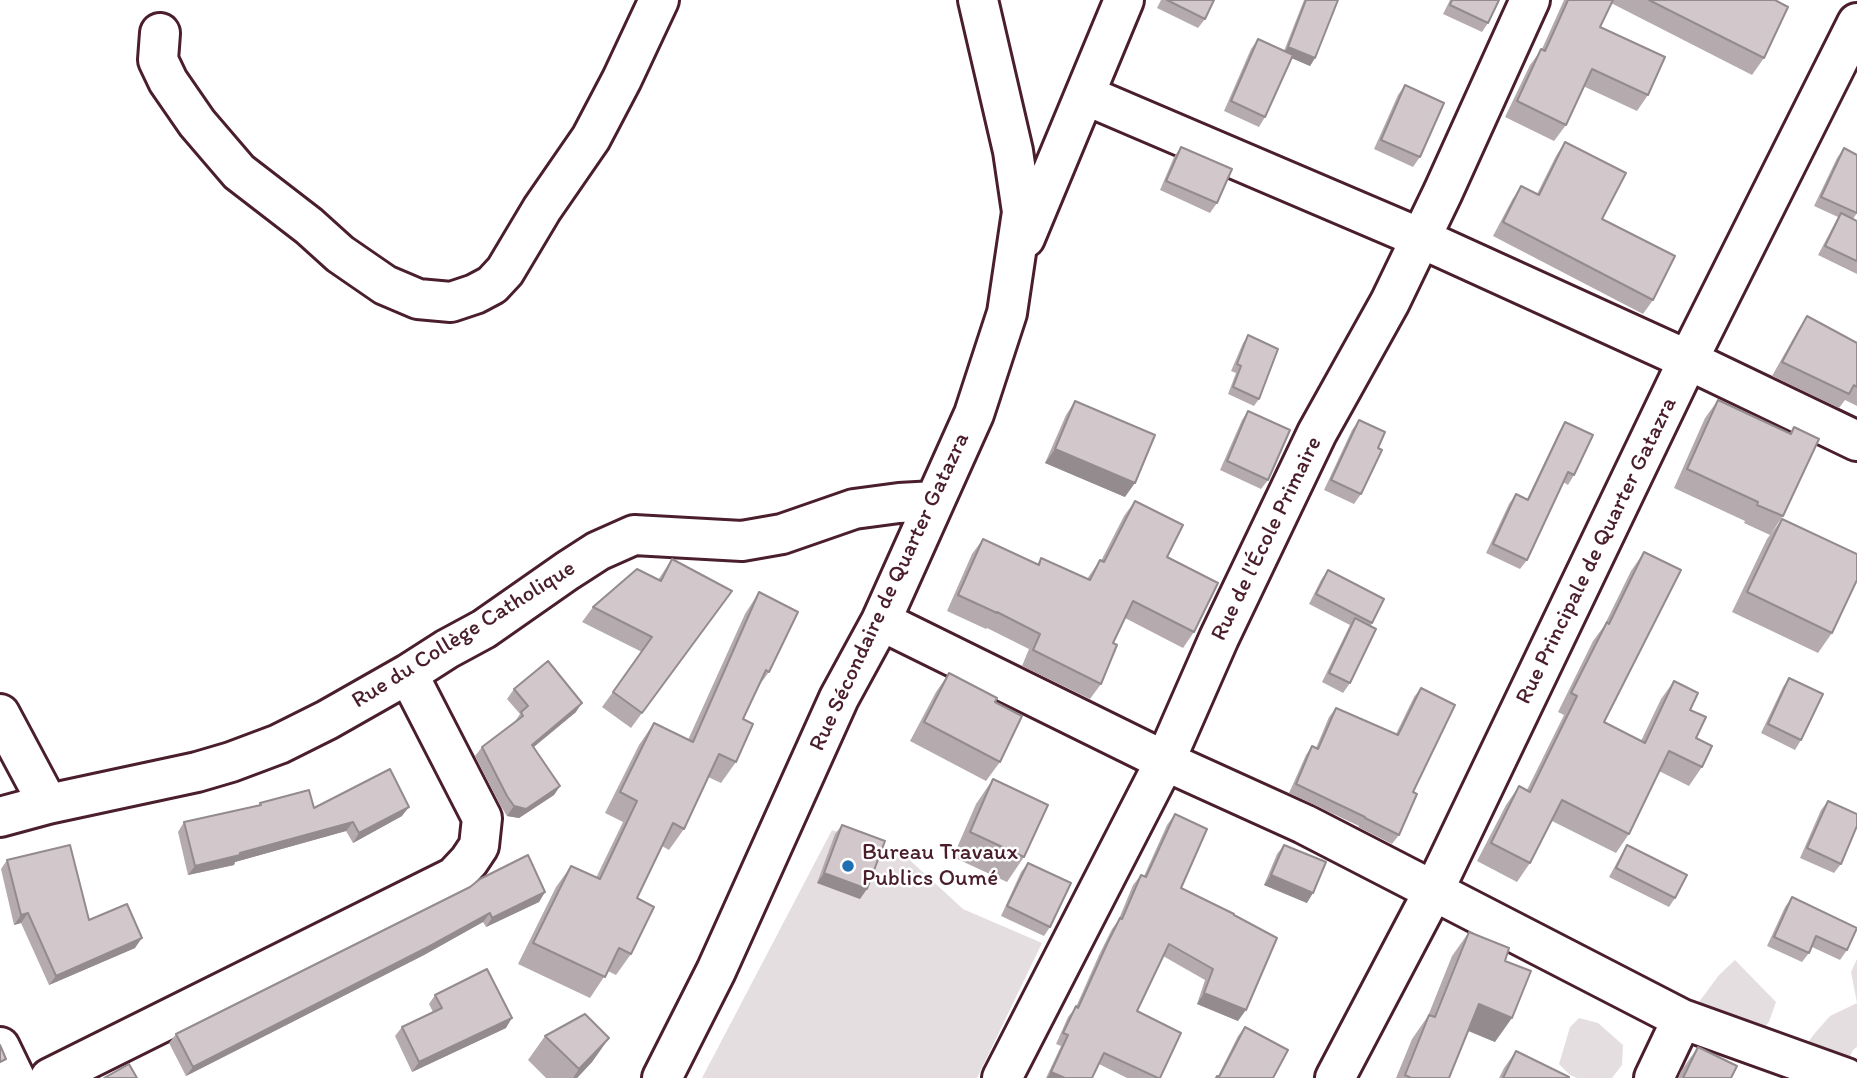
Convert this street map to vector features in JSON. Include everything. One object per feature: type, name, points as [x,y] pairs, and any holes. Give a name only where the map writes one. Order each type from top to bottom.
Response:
[{"type":"street","points":[[160,33],[158,60],[168,81],[197,123],[239,172],[309,226],[340,254],[385,285],[418,299],[451,302],[492,285],[505,271],[542,209],[591,138],[659,0]]},
{"type":"street","name":"Rue Sécondaire de Quarter Gatazra","points":[[662,1078],[716,971],[839,698],[881,621],[974,414],[1007,313],[1022,212],[1013,151],[978,0]]},
{"type":"street","points":[[1016,259],[1124,0]]},
{"type":"street","name":"Rue de l'École Primaire","points":[[1002,1078],[1165,761],[1219,638],[1317,433],[1390,302],[1530,0]]},
{"type":"street","name":"Rue Principale de Quarter Gatazra","points":[[1335,1078],[1434,890],[1688,360],[1857,23]]},
{"type":"street","points":[[1085,94],[1420,238],[1688,360],[1857,441]]},
{"type":"street","name":"Rue du Collège Catholique","points":[[0,817],[197,772],[279,744],[408,674],[484,629],[598,551],[634,535],[742,541],[782,534],[853,509],[935,501]]},
{"type":"street","points":[[881,621],[1165,761],[1304,824],[1682,1019],[1846,1078]]},
{"type":"street","points":[[50,1078],[454,877],[469,861],[479,846],[482,818],[408,674]]},
{"type":"street","points":[[0,714],[48,804]]},
{"type":"street","points":[[1654,1078],[1682,1019]]},
{"type":"street","points":[[0,1047],[15,1078]]},
{"type":"shaded area","points":[[832,830],[901,852],[963,909],[1042,943],[977,1078],[702,1078]]},
{"type":"shaded area","points":[[1857,959],[1857,1003],[1851,972]]},
{"type":"shaded area","points":[[1735,960],[1776,1002],[1769,1022],[1757,1036],[1696,1006],[1719,975]]},
{"type":"shaded area","points":[[1857,1003],[1857,1047],[1843,1072],[1791,1065],[1830,1016]]},
{"type":"shaded area","points":[[1579,1018],[1598,1023],[1623,1045],[1622,1065],[1612,1078],[1577,1078],[1559,1064],[1570,1027]]},
{"type":"building","points":[[1167,0],[1214,0],[1205,19]]},
{"type":"building","points":[[1306,0],[1338,0],[1315,58],[1288,47]]},
{"type":"building","points":[[1452,0],[1499,0],[1488,23],[1450,5]]},
{"type":"building","points":[[1568,0],[1613,0],[1600,27],[1665,57],[1648,95],[1592,69],[1566,125],[1517,101],[1541,49],[1545,51]]},
{"type":"building","points":[[1649,0],[1775,0],[1788,7],[1764,58]]},
{"type":"building","points":[[1258,39],[1293,55],[1265,117],[1231,101]]},
{"type":"building","points":[[1405,85],[1444,103],[1420,157],[1381,140]]},
{"type":"building","points":[[1565,142],[1626,173],[1602,219],[1675,256],[1653,300],[1503,222],[1521,186],[1539,195]]},
{"type":"building","points":[[1181,147],[1232,169],[1217,203],[1166,181]]},
{"type":"building","points":[[1844,148],[1857,155],[1857,213],[1821,197]]},
{"type":"building","points":[[1841,213],[1857,221],[1857,261],[1825,246]]},
{"type":"building","points":[[1807,316],[1857,343],[1857,387],[1854,385],[1849,394],[1782,362]]},
{"type":"building","points":[[1248,335],[1278,349],[1259,399],[1233,387],[1241,366],[1237,364]]},
{"type":"building","points":[[1718,400],[1791,434],[1794,427],[1819,439],[1783,516],[1687,469]]},
{"type":"building","points":[[1075,401],[1155,435],[1135,483],[1055,449]]},
{"type":"building","points":[[1248,411],[1290,430],[1268,480],[1227,461]]},
{"type":"building","points":[[1359,420],[1385,432],[1378,448],[1382,450],[1361,494],[1331,480]]},
{"type":"building","points":[[1565,422],[1593,435],[1574,475],[1568,472],[1527,560],[1493,544],[1516,494],[1528,500]]},
{"type":"building","points":[[1135,501],[1183,525],[1167,557],[1218,583],[1194,632],[1133,601],[1113,643],[1117,645],[1101,684],[1033,650],[1040,634],[958,595],[983,539],[1039,565],[1041,558],[1090,580],[1100,560],[1104,562]]},
{"type":"building","points":[[1782,519],[1857,554],[1857,580],[1832,633],[1747,592]]},
{"type":"building","points":[[1644,552],[1681,570],[1604,722],[1645,743],[1674,681],[1698,693],[1690,710],[1706,717],[1696,738],[1712,746],[1702,767],[1669,751],[1629,834],[1562,800],[1530,863],[1491,843],[1519,786],[1530,792],[1577,696],[1571,693]]},
{"type":"building","points":[[672,559],[732,591],[642,713],[613,692],[652,637],[593,607],[637,569],[661,581]]},
{"type":"building","points":[[1328,570],[1384,599],[1372,623],[1316,594]]},
{"type":"building","points":[[759,592],[798,612],[743,719],[753,724],[736,762],[719,754],[684,829],[673,823],[637,898],[654,907],[631,954],[619,948],[605,977],[533,943],[571,866],[600,879],[637,801],[620,792],[654,723],[693,742]]},
{"type":"building","points":[[1355,618],[1376,629],[1350,683],[1329,673]]},
{"type":"building","points":[[548,661],[582,703],[532,745],[560,786],[526,809],[514,806],[482,747],[523,716],[521,712],[528,706],[514,689]]},
{"type":"building","points":[[949,673],[997,698],[995,702],[1022,716],[1000,762],[924,722]]},
{"type":"building","points":[[1789,678],[1823,694],[1801,740],[1768,724]]},
{"type":"building","points":[[1421,688],[1455,705],[1413,792],[1417,794],[1399,835],[1296,784],[1312,746],[1318,749],[1336,708],[1398,735]]},
{"type":"building","points":[[390,769],[409,807],[359,833],[353,822],[195,866],[184,822],[261,805],[260,803],[309,790],[314,808]]},
{"type":"building","points":[[993,779],[1048,805],[1024,857],[970,832]]},
{"type":"building","points":[[1828,801],[1857,814],[1857,826],[1841,864],[1807,848]]},
{"type":"building","points":[[1175,814],[1207,829],[1181,888],[1277,938],[1246,1010],[1204,993],[1213,969],[1169,944],[1137,1011],[1181,1033],[1160,1078],[1104,1053],[1092,1078],[1065,1078],[1051,1072],[1068,1035],[1063,1033],[1076,1006],[1078,1008],[1120,918],[1122,919],[1141,875],[1146,877]]},
{"type":"building","name":"Bureau Travaux Publics Oumé","points":[[842,825],[885,841],[867,889],[824,873]]},
{"type":"building","points":[[70,845],[89,920],[127,904],[142,938],[56,976],[28,913],[21,915],[7,860]]},
{"type":"building","points":[[1284,845],[1326,862],[1313,893],[1271,875]]},
{"type":"building","points":[[1627,845],[1687,875],[1675,898],[1616,868]]},
{"type":"building","points":[[528,855],[545,892],[492,918],[490,913],[193,1067],[176,1034],[470,887],[480,879]]},
{"type":"building","points":[[1028,863],[1071,883],[1050,927],[1007,906]]},
{"type":"building","points":[[1792,897],[1857,928],[1847,950],[1816,936],[1809,953],[1774,937]]},
{"type":"building","points":[[1469,932],[1509,948],[1505,961],[1531,971],[1512,1018],[1479,1004],[1449,1078],[1411,1078],[1405,1075],[1429,1015],[1435,1017]]},
{"type":"building","points":[[487,969],[512,1018],[419,1062],[402,1027],[442,1008],[435,995]]},
{"type":"building","points":[[585,1014],[609,1038],[579,1069],[545,1036]]},
{"type":"building","points":[[1245,1027],[1288,1050],[1273,1078],[1216,1078],[1219,1077]]},
{"type":"building","points":[[0,1045],[6,1059],[0,1062]]},
{"type":"building","points":[[1698,1047],[1737,1066],[1731,1078],[1683,1078]]},
{"type":"building","points":[[1516,1051],[1569,1077],[1569,1078],[1503,1078]]},
{"type":"building","points":[[129,1064],[137,1078],[104,1078]]},
{"type":"place","name":"Bureau Travaux Publics Oumé","points":[[848,866]]}]
